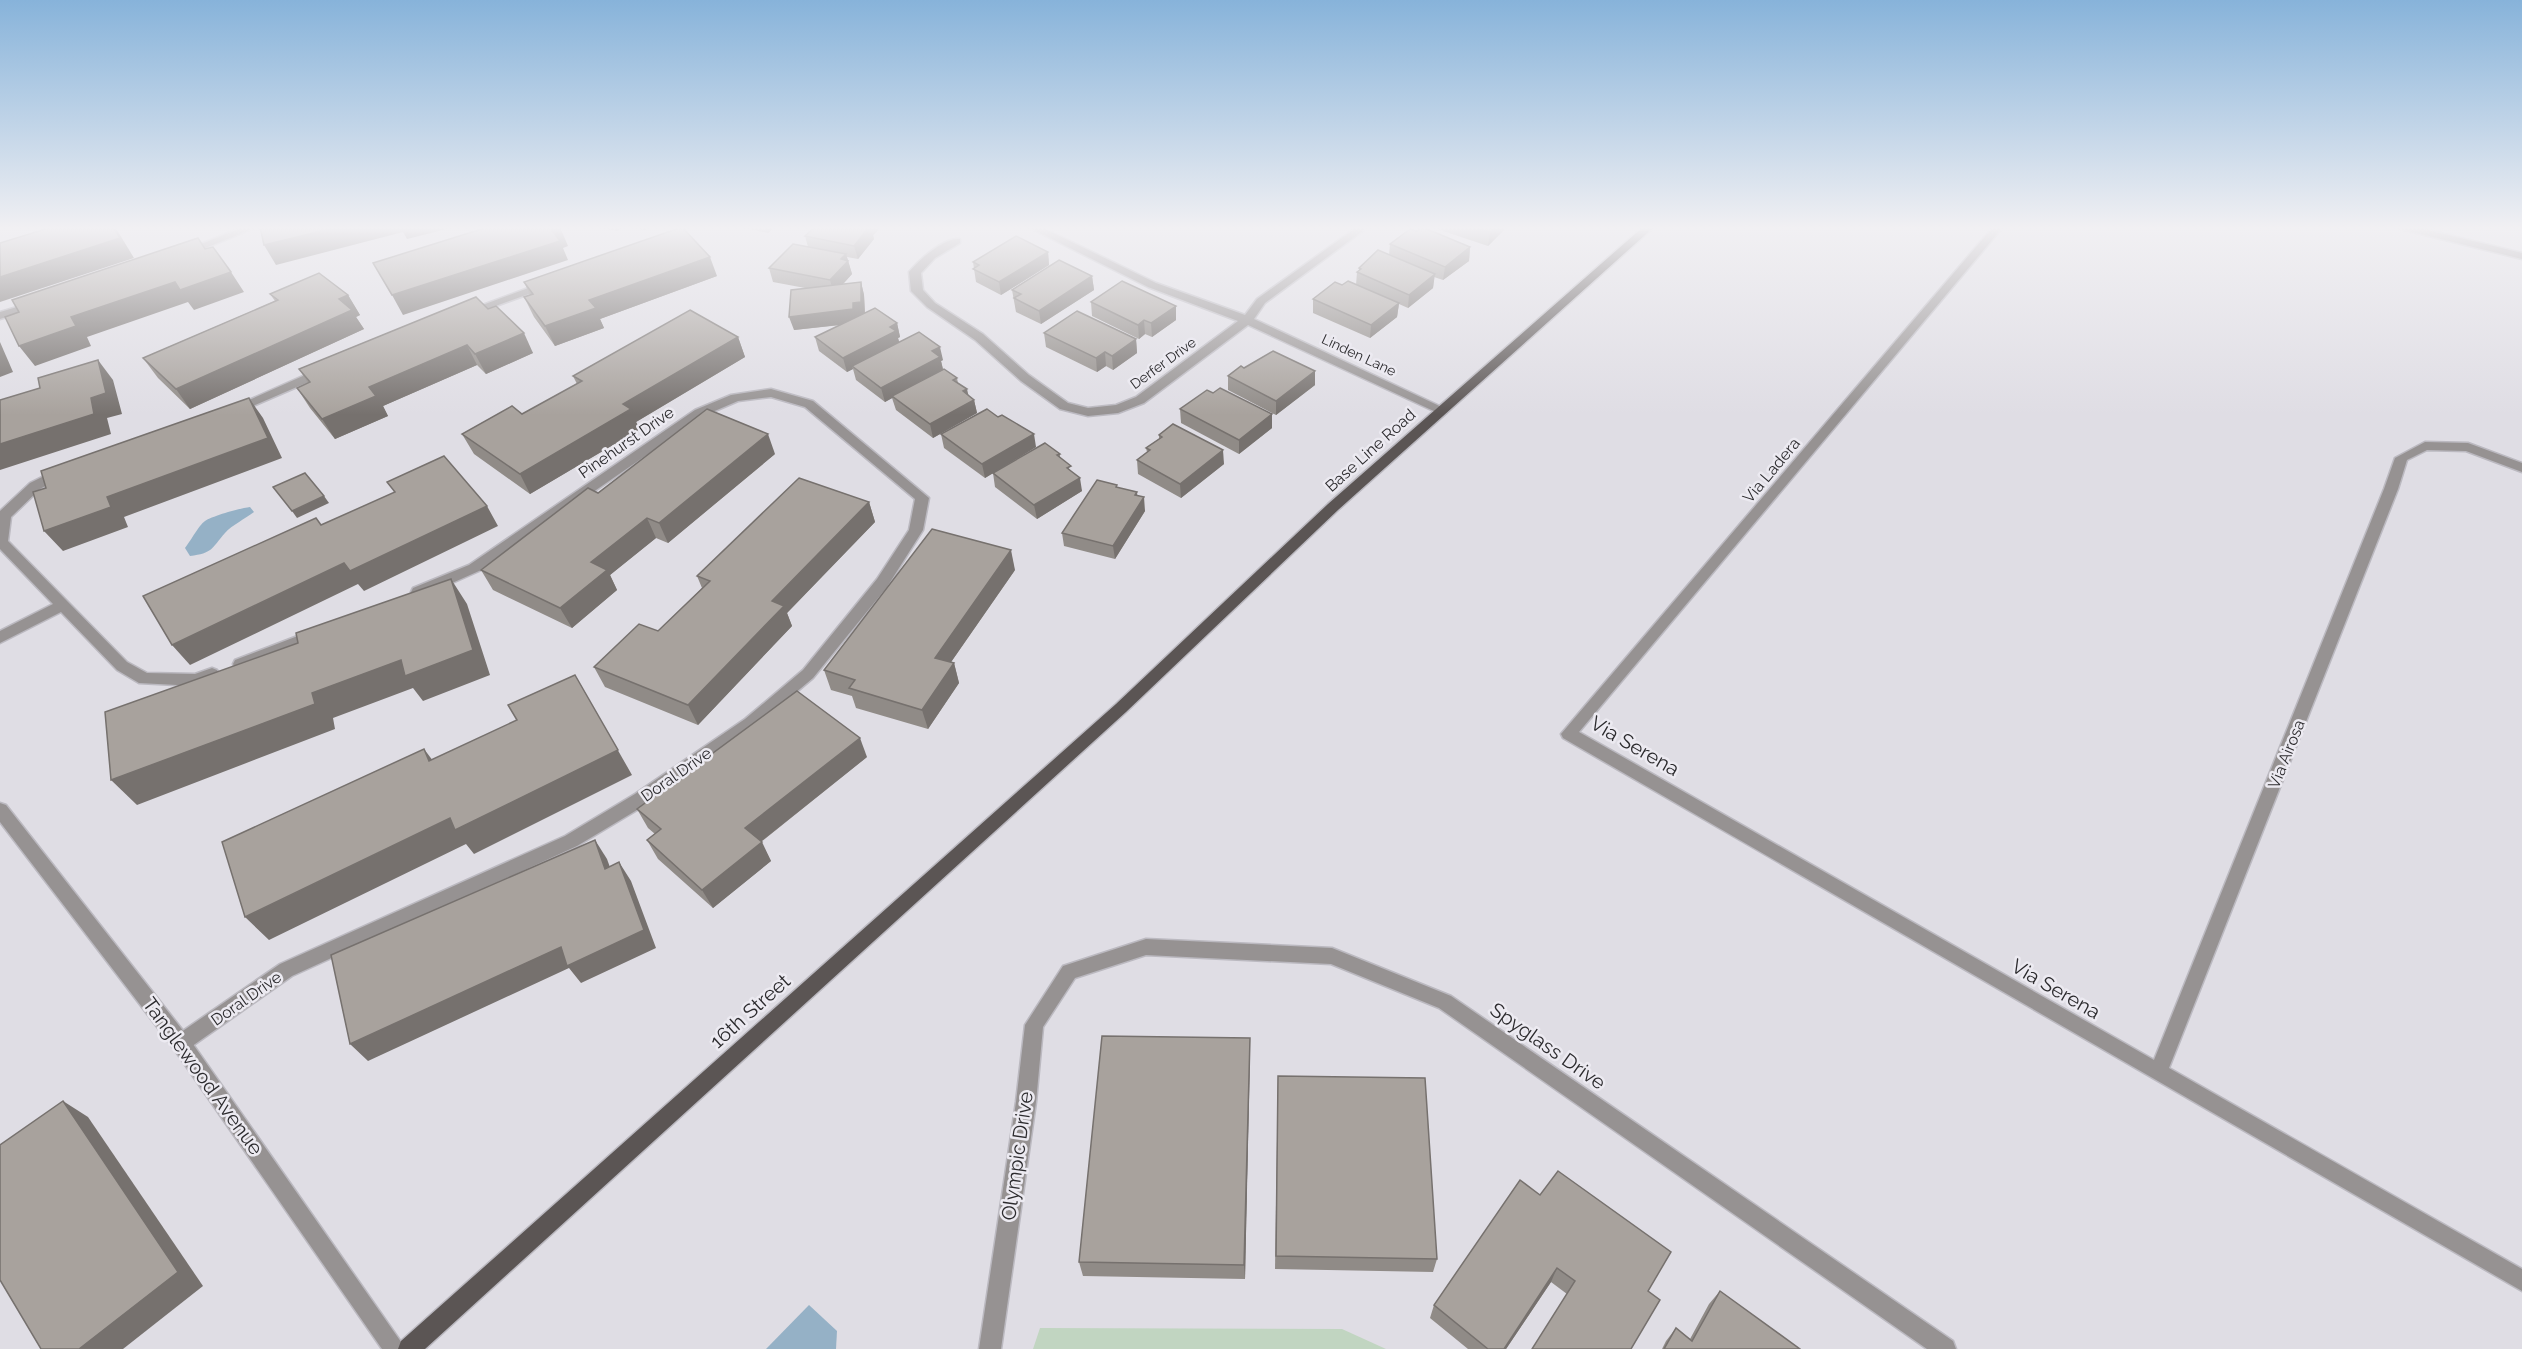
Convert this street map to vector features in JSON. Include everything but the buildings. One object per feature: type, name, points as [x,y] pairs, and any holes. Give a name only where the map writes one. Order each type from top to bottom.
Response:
[{"type":"main road","name":"Base Line Road","points":[[1121,708],[1325,515],[1578,290]]},
{"type":"main road","name":"16th Street","points":[[409,1349],[1121,708]]},
{"type":"street","points":[[450,319],[532,290]]},
{"type":"street","name":"Derfer Drive","points":[[916,290],[931,304],[979,337],[1025,378],[1064,406],[1088,412],[1118,409],[1140,400],[1247,321],[1261,301],[1276,290]]},
{"type":"street","name":"Linden Lane","points":[[1165,290],[1247,321],[1442,410]]},
{"type":"street","name":"Via Ladera","points":[[1569,734],[1945,290]]},
{"type":"street","points":[[0,316],[43,302]]},
{"type":"street","points":[[226,413],[334,365]]},
{"type":"street","name":"Pinehurst Drive","points":[[402,598],[474,568],[699,413],[735,398],[771,393]]},
{"type":"street","name":"Doral Drive","points":[[182,1043],[286,970],[571,841],[641,799],[750,723],[808,674],[888,574],[916,530],[922,498],[809,404],[771,393]]},
{"type":"street","name":"Via Airosa","points":[[2158,1073],[2401,458],[2425,446],[2468,447],[2522,468]]},
{"type":"street","points":[[66,469],[35,486],[4,515],[1,542],[122,666],[144,679],[196,680],[330,628]]},
{"type":"street","points":[[0,638],[63,605]]},
{"type":"street","name":"Via Serena","points":[[1569,734],[2522,1281]]},
{"type":"street","name":"Tanglewood Avenue","points":[[0,810],[182,1043],[395,1349]]},
{"type":"street","name":"Spyglass Drive","points":[[1069,972],[1146,947],[1332,956],[1444,1002],[1945,1349]]},
{"type":"street","name":"Olympic Drive","points":[[990,1349],[1026,1102],[1034,1025],[1069,972]]},
{"type":"green space","points":[[1040,1328],[1342,1329],[1386,1349],[1033,1349]]},
{"type":"water","points":[[250,507],[254,512],[228,530],[211,549],[190,556],[185,548],[205,521],[227,512]]},
{"type":"water","points":[[809,1305],[837,1331],[836,1349],[766,1349]]}]
